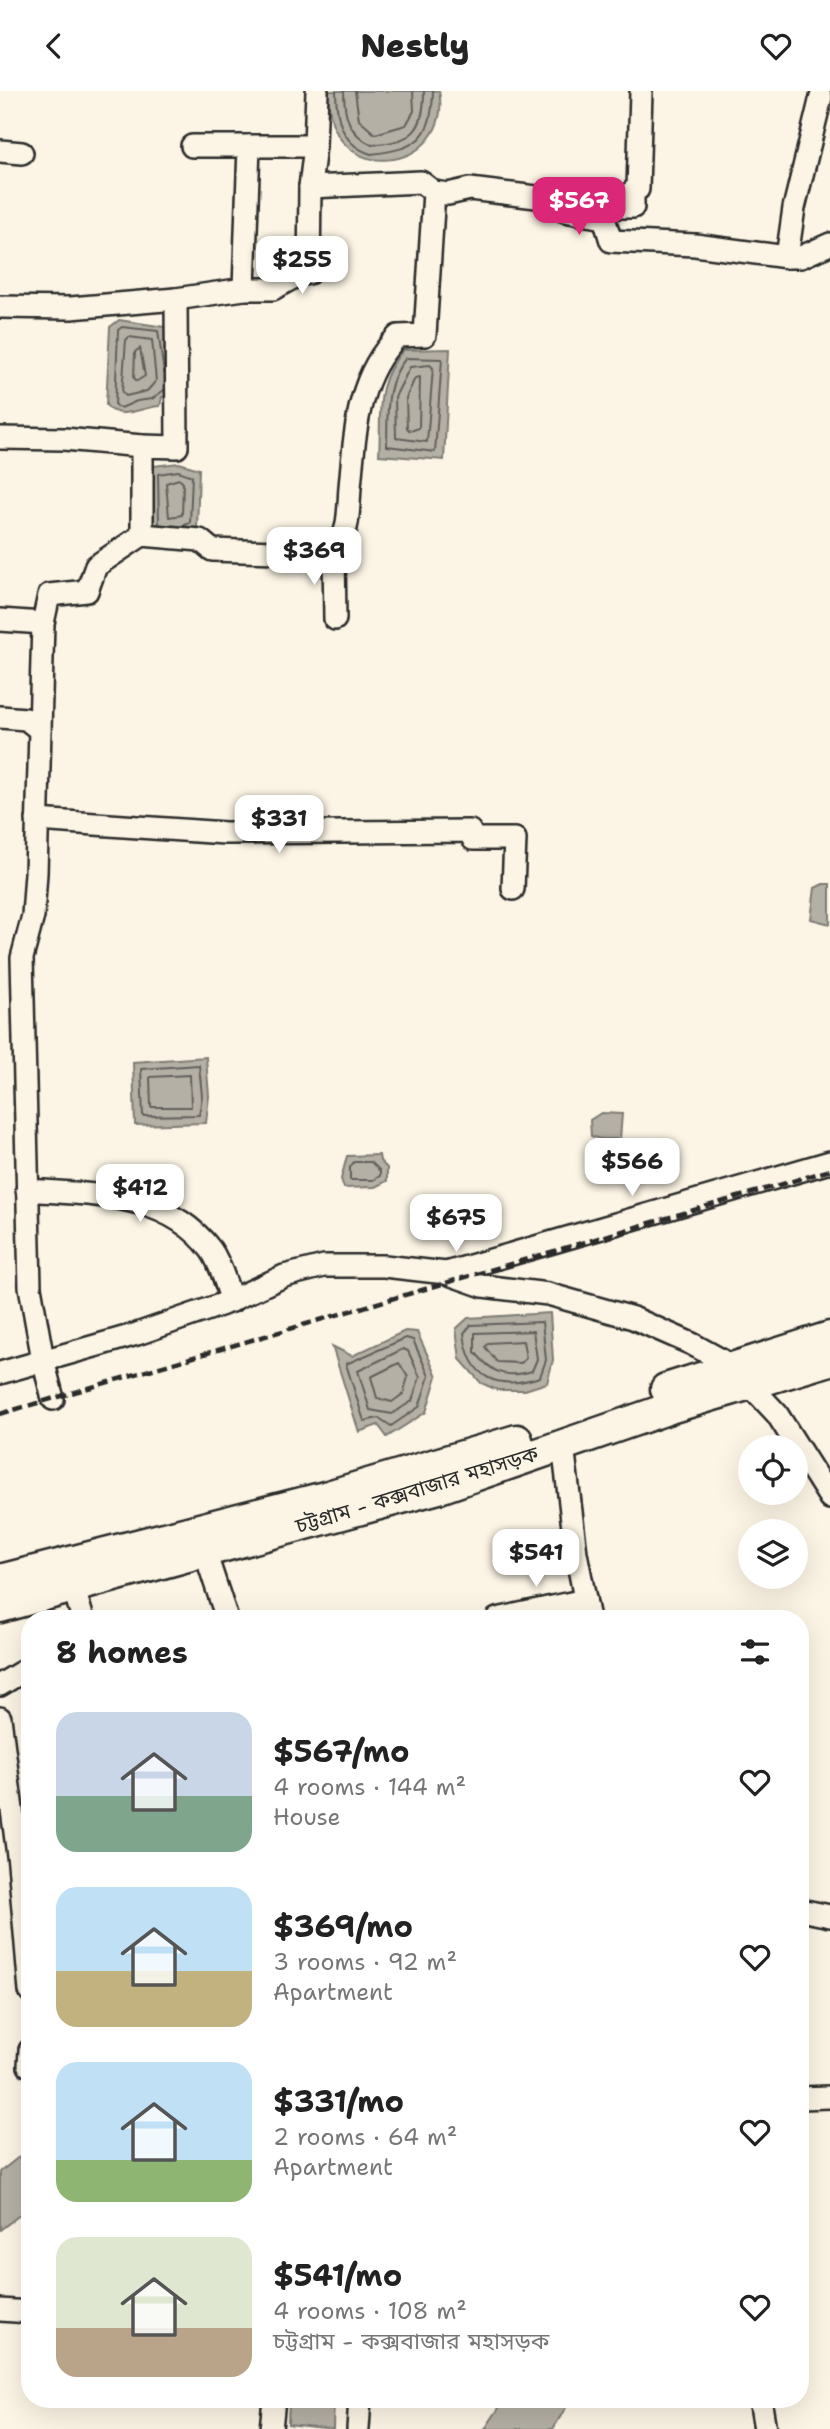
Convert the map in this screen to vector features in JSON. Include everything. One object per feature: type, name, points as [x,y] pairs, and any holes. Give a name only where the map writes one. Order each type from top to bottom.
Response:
[{"type":"highway","name":"চট্টগ্রাম - কক্সবাজার মহাসড়ক","points":[[0,1580],[70,1576],[205,1552],[442,1486],[563,1445],[830,1337]]},
{"type":"highway","name":"চট্টগ্রাম - কক্সবাজার মহাসড়ক","points":[[0,1607],[70,1576],[541,1433],[741,1375],[830,1360]]},
{"type":"street","points":[[0,307],[71,308],[176,299],[244,289],[273,289],[298,275],[309,273],[310,187],[317,91]]},
{"type":"street","points":[[641,92],[638,189],[633,191],[633,207],[608,207],[604,218],[611,241],[695,245],[787,257],[801,257],[830,244]]},
{"type":"street","points":[[787,257],[794,208],[821,97]]},
{"type":"street","points":[[192,146],[315,146]]},
{"type":"street","points":[[244,289],[249,146]]},
{"type":"street","points":[[0,151],[22,153]]},
{"type":"street","points":[[310,187],[421,182],[434,192],[448,194],[470,189],[553,199],[564,211],[604,218]]},
{"type":"street","points":[[335,618],[334,554],[346,536],[356,418],[362,397],[384,350],[398,336],[425,335],[434,192]]},
{"type":"street","points":[[0,438],[64,439],[177,447],[176,299]]},
{"type":"street","points":[[142,446],[142,535]]},
{"type":"street","points":[[53,1399],[30,1287],[22,958],[33,916],[43,623],[50,595],[87,591],[96,566],[142,535],[200,540],[212,550],[334,554]]},
{"type":"street","points":[[0,620],[43,623]]},
{"type":"street","points":[[0,717],[26,719],[40,730]]},
{"type":"street","points":[[37,820],[225,833],[470,831],[473,839],[515,839],[513,890]]},
{"type":"street","points":[[446,1273],[830,1162]]},
{"type":"street","points":[[27,1190],[94,1194],[144,1203],[172,1215],[212,1251],[232,1301]]},
{"type":"street","points":[[0,1373],[137,1334],[232,1301],[284,1276],[324,1266],[384,1266],[446,1273],[483,1286],[548,1294],[634,1318],[691,1343],[741,1375],[777,1414],[830,1498]]},
{"type":"street","points":[[563,1445],[576,1553],[587,1609]]},
{"type":"street","points":[[205,1552],[224,1610]]},
{"type":"street","points":[[70,1576],[80,1610]]},
{"type":"street","points":[[0,1685],[21,1672]]},
{"type":"street","points":[[0,1718],[21,1886]]},
{"type":"street","points":[[809,1911],[830,1916]]},
{"type":"street","points":[[809,2098],[830,2097]]},
{"type":"street","points":[[0,2310],[21,2311]]},
{"type":"street","points":[[271,2429],[273,2408]]},
{"type":"street","points":[[358,2429],[359,2408]]},
{"type":"street","points":[[762,2408],[765,2429]]},
{"type":"water","points":[[329,91],[439,91],[439,119],[428,140],[410,154],[388,160],[365,157],[346,145],[333,123]]},
{"type":"water","points":[[119,320],[164,327],[174,397],[162,397],[160,406],[124,413],[111,410],[106,405],[110,327]]},
{"type":"water","points":[[450,349],[444,460],[379,455],[381,399],[393,363],[403,350]]},
{"type":"water","points":[[179,463],[199,469],[197,531],[151,531],[150,474],[154,466]]},
{"type":"water","points":[[830,884],[830,924],[811,919],[815,888]]},
{"type":"water","points":[[206,1057],[209,1096],[206,1123],[135,1125],[133,1062]]},
{"type":"water","points":[[601,1113],[622,1114],[620,1139],[591,1136],[590,1120]]},
{"type":"water","points":[[379,1155],[380,1161],[387,1168],[387,1181],[375,1187],[344,1188],[341,1179],[347,1156]]},
{"type":"water","points":[[550,1313],[553,1360],[547,1383],[525,1390],[497,1390],[481,1383],[460,1359],[456,1329],[468,1318]]},
{"type":"water","points":[[405,1331],[417,1332],[437,1376],[426,1412],[387,1437],[378,1425],[359,1432],[332,1346],[352,1356]]},
{"type":"water","points":[[21,2155],[21,2214],[0,2230],[0,2172]]},
{"type":"water","points":[[289,2408],[334,2408],[333,2429],[288,2424]]},
{"type":"water","points":[[499,2408],[566,2408],[553,2429],[485,2429]]},
{"type":"railway","points":[[0,1414],[830,1170]]}]
